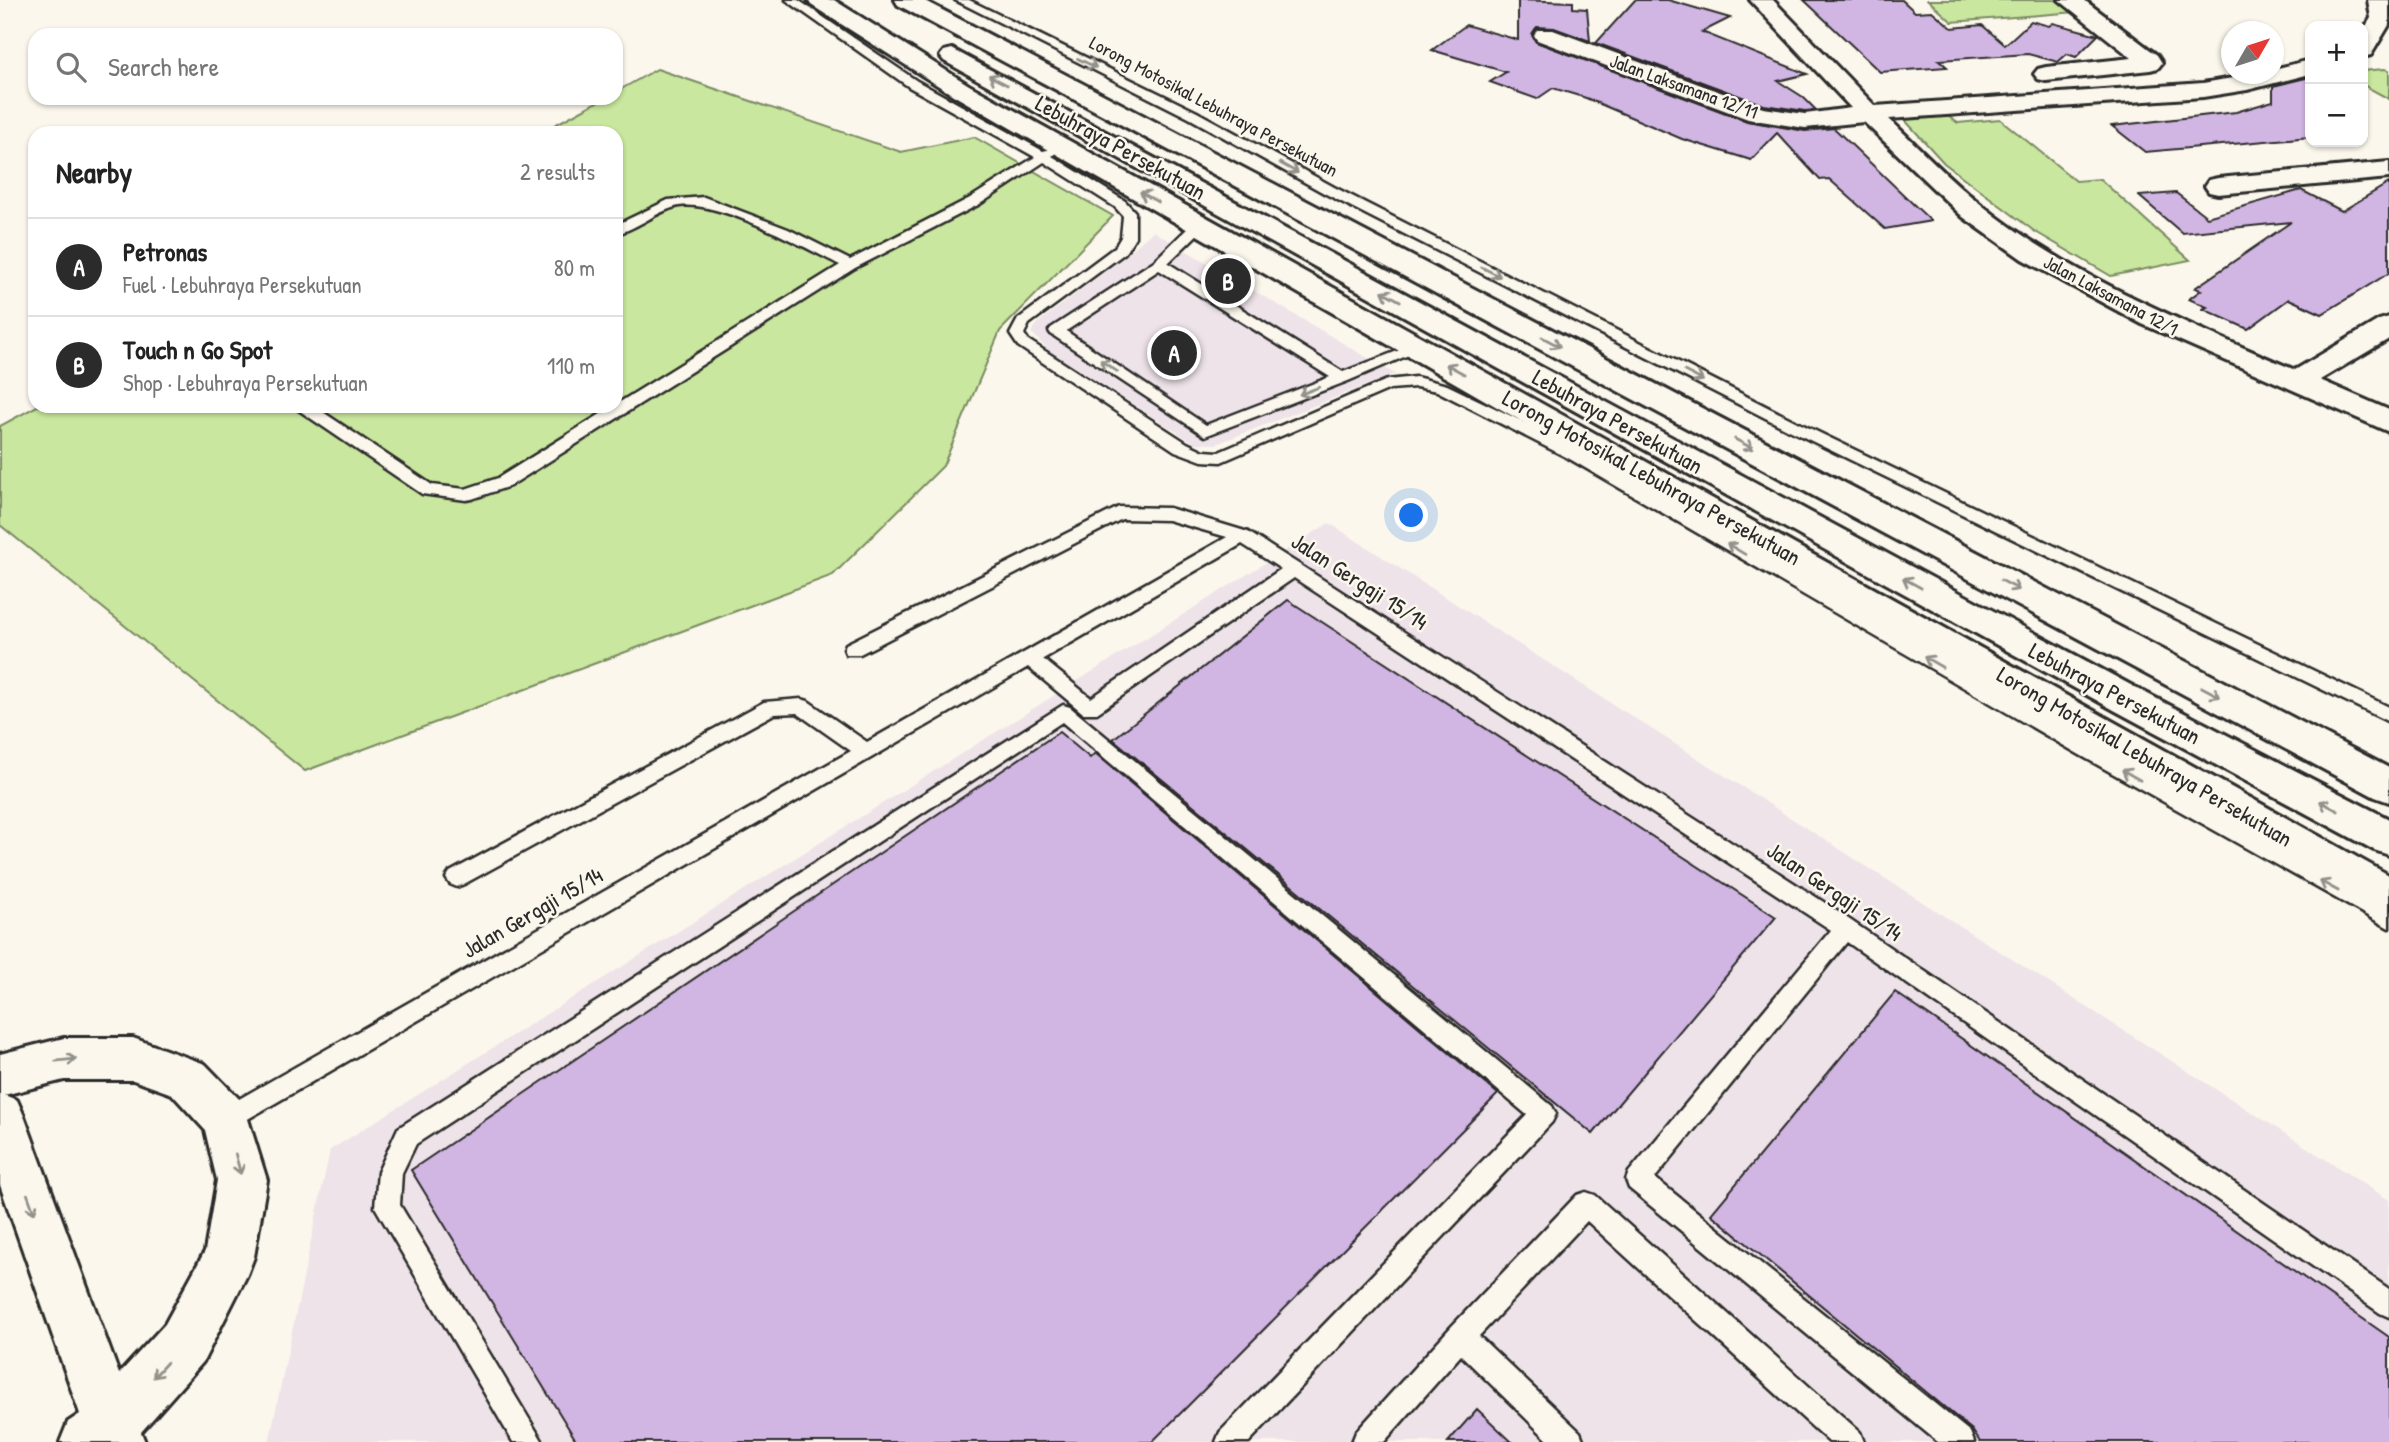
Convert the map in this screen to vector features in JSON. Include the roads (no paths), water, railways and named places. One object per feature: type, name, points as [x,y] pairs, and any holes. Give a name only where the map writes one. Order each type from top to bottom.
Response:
[{"type":"main road","points":[[819,0],[961,90],[1051,152],[1199,225],[2389,896]]},
{"type":"main road","name":"Lebuhraya Persekutuan","points":[[849,0],[2103,687],[2389,838]]},
{"type":"main road","name":"Lebuhraya Persekutuan","points":[[906,0],[2389,786]]},
{"type":"main road","name":"Jalan Laksamana 12/1","points":[[1761,0],[1869,113],[1972,211],[2032,253],[2151,318],[2389,422]]},
{"type":"main road","points":[[2026,76],[2150,63],[2070,0]]},
{"type":"main road","points":[[2368,46],[2382,18],[2379,0]]},
{"type":"main road","name":"Jalan Laksamana 12/11","points":[[1545,35],[1757,114],[1805,121],[1869,113]]},
{"type":"main road","points":[[1869,113],[2203,90],[2247,83],[2305,68]]},
{"type":"main road","points":[[1988,104],[1990,83],[1994,81]]},
{"type":"main road","points":[[2217,186],[2389,170]]},
{"type":"main road","points":[[2296,382],[2389,326]]},
{"type":"main road","points":[[2318,858],[2389,888]]},
{"type":"main road","points":[[0,1075],[64,1059],[133,1059],[188,1079],[226,1119],[242,1180],[229,1257],[184,1343],[105,1436]]},
{"type":"main road","points":[[0,1116],[105,1436]]},
{"type":"lane","name":"Lorong Motosikal Lebuhraya Persekutuan","points":[[791,0],[913,84],[1051,152],[1120,204],[1130,215],[1128,237],[1120,250],[1023,322],[1017,334],[1023,343],[1138,416],[1181,447],[1202,456],[1221,457],[1387,386],[1416,382],[1442,388],[1582,458],[1787,579],[2389,919]]},
{"type":"lane","name":"Lorong Motosikal Lebuhraya Persekutuan","points":[[960,0],[1193,115],[1329,190],[1793,426],[2389,715]]},
{"type":"lane","points":[[623,407],[850,265],[975,201],[1051,152]]},
{"type":"lane","points":[[623,227],[673,203],[705,201],[783,232],[850,265]]},
{"type":"lane","points":[[1199,225],[1159,264],[1056,331],[1205,431],[1418,348]]},
{"type":"lane","points":[[1159,264],[1343,378]]},
{"type":"lane","points":[[1138,416],[1161,401]]},
{"type":"lane","points":[[314,413],[428,489],[466,495],[504,482],[614,413]]},
{"type":"lane","name":"Jalan Gergaji 15/14","points":[[853,649],[1119,513],[1169,514],[1242,536],[1845,929],[2389,1304]]},
{"type":"lane","name":"Jalan Gergaji 15/14","points":[[226,1119],[1242,536]]},
{"type":"lane","points":[[1028,657],[1090,708],[1294,569]]},
{"type":"lane","points":[[457,878],[771,707],[801,706],[864,751]]},
{"type":"lane","points":[[529,1442],[387,1207],[390,1172],[407,1136],[1063,712],[1544,1114],[1230,1442]]},
{"type":"lane","points":[[1845,929],[1637,1180],[1960,1442]]},
{"type":"lane","points":[[1366,1442],[1460,1336],[1586,1204],[1850,1442]]},
{"type":"lane","points":[[1460,1336],[1570,1442]]},
{"type":"place","name":"Touch n Go Spot","points":[[1228,281]]},
{"type":"place","name":"Petronas","points":[[1174,353]]}]
